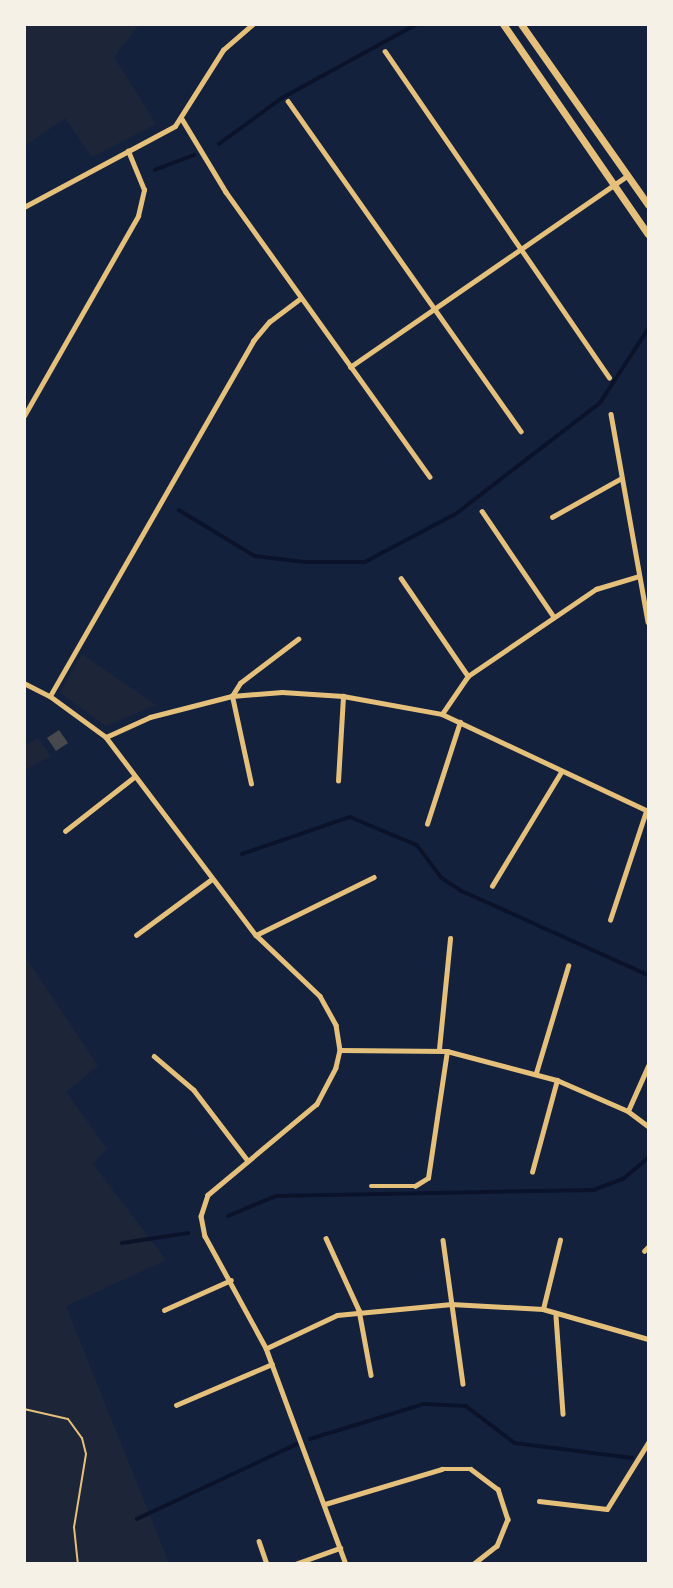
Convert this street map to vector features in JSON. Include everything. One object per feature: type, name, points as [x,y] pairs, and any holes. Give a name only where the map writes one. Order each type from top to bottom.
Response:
[{"type":"main road","points":[[503,24],[649,234]]},
{"type":"main road","points":[[522,24],[649,205]]},
{"type":"street","points":[[24,207],[182,119],[223,50],[253,24]]},
{"type":"street","points":[[385,51],[519,251],[609,377]]},
{"type":"street","points":[[288,101],[521,431]]},
{"type":"street","points":[[182,119],[300,299],[430,477]]},
{"type":"street","points":[[24,416],[138,216],[142,179],[128,151]]},
{"type":"street","points":[[350,367],[628,176]]},
{"type":"street","points":[[50,696],[253,341],[269,322],[300,299]]},
{"type":"street","points":[[611,414],[620,479],[649,622]]},
{"type":"street","points":[[552,517],[620,479]]},
{"type":"street","points":[[482,511],[554,617]]},
{"type":"street","points":[[442,714],[468,676],[596,589],[639,576]]},
{"type":"street","points":[[401,578],[468,676]]},
{"type":"street","points":[[251,784],[232,696],[240,683],[298,639]]},
{"type":"street","points":[[24,683],[50,696],[106,737],[256,935],[320,996],[336,1025],[340,1050],[329,1086],[317,1104],[208,1195],[202,1208],[205,1236],[266,1348],[346,1563]]},
{"type":"street","points":[[106,737],[150,717],[232,696],[282,692],[343,696],[442,714],[647,811],[610,920]]},
{"type":"street","points":[[338,781],[343,696]]},
{"type":"street","points":[[427,824],[460,722]]},
{"type":"street","points":[[492,886],[561,772]]},
{"type":"street","points":[[65,831],[134,777]]},
{"type":"street","points":[[256,935],[374,877]]},
{"type":"street","points":[[136,935],[212,879]]},
{"type":"street","points":[[439,1049],[450,939]]},
{"type":"street","points":[[536,1073],[568,966]]},
{"type":"street","points":[[340,1050],[439,1049],[557,1080],[628,1111],[649,1126]]},
{"type":"street","points":[[371,1186],[415,1186],[428,1178],[447,1051]]},
{"type":"street","points":[[154,1056],[194,1090],[248,1161]]},
{"type":"street","points":[[628,1111],[649,1066]]},
{"type":"street","points":[[533,1172],[557,1080]]},
{"type":"street","points":[[326,1238],[359,1311],[371,1375]]},
{"type":"street","points":[[443,1240],[463,1384]]},
{"type":"street","points":[[543,1309],[560,1240]]},
{"type":"street","points":[[164,1310],[231,1280]]},
{"type":"street","points":[[266,1348],[314,1323],[359,1311],[452,1304],[543,1309],[556,1316],[649,1339]]},
{"type":"street","points":[[556,1316],[563,1414]]},
{"type":"street","points":[[176,1405],[272,1364]]},
{"type":"street","points":[[540,1501],[607,1509],[649,1443]]},
{"type":"street","points":[[324,1504],[442,1469],[471,1469],[498,1489],[508,1520],[497,1546],[474,1563]]},
{"type":"street","points":[[259,1541],[267,1563]]},
{"type":"street","points":[[295,1563],[340,1548]]},
{"type":"path","points":[[24,1409],[68,1419],[82,1438],[86,1454],[74,1527],[78,1563]]},
{"type":"shaded area","points":[[25,24],[139,25],[114,57],[156,124],[92,157],[65,118],[25,146]]},
{"type":"shaded area","points":[[82,654],[156,705],[106,726],[60,693]]},
{"type":"shaded area","points":[[38,738],[51,756],[25,770],[25,745]]},
{"type":"shaded area","points":[[24,955],[98,1066],[66,1092],[107,1149],[93,1164],[166,1260],[66,1306],[169,1563],[25,1563]]},
{"type":"building","points":[[59,730],[68,743],[56,751],[47,738]]},
{"type":"waterway","points":[[219,144],[282,98],[417,24]]},
{"type":"waterway","points":[[155,170],[194,155]]},
{"type":"waterway","points":[[179,510],[255,556],[305,562],[365,562],[457,513],[600,403],[648,329]]},
{"type":"waterway","points":[[242,854],[350,817],[417,845],[442,878],[462,891],[648,975]]},
{"type":"waterway","points":[[228,1216],[276,1196],[594,1190],[623,1179],[648,1158]]},
{"type":"waterway","points":[[122,1243],[188,1233]]},
{"type":"waterway","points":[[310,1439],[424,1404],[466,1406],[515,1443],[632,1458]]},
{"type":"waterway","points":[[137,1519],[297,1444]]}]
